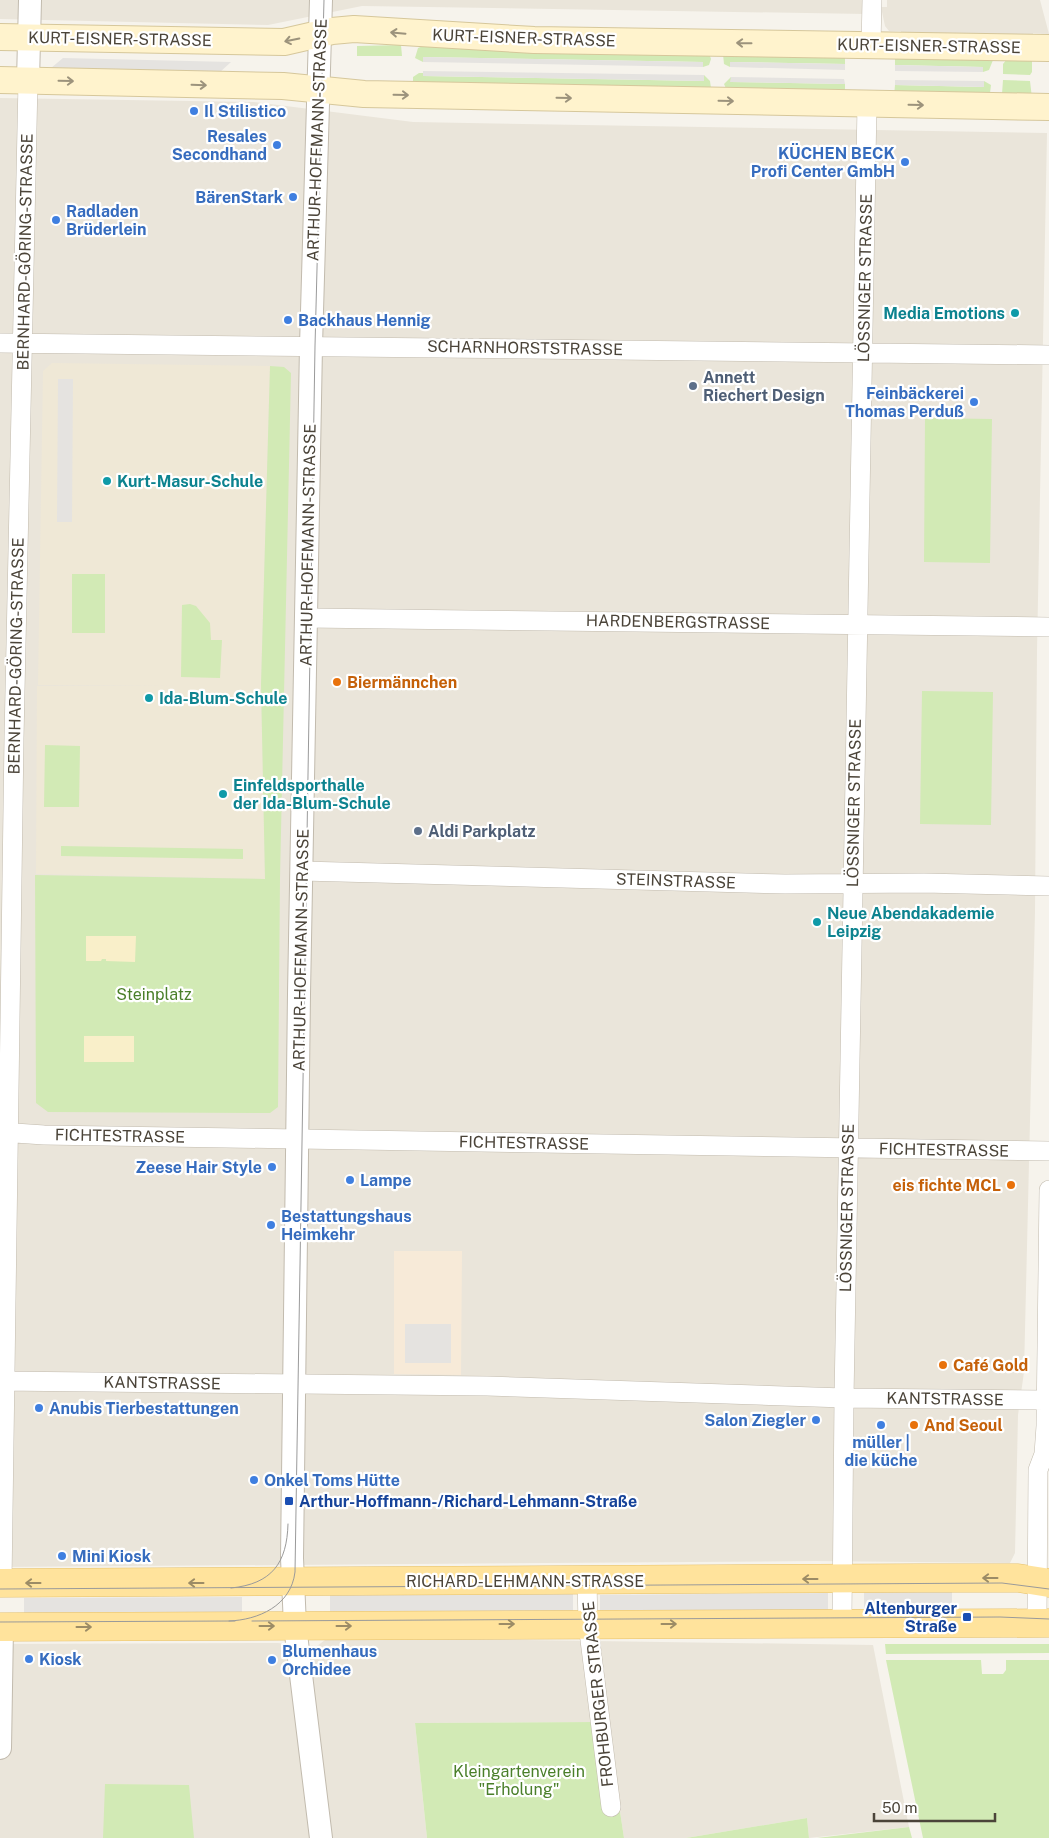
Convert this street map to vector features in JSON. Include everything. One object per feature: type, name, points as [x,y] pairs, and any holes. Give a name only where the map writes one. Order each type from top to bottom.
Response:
[{"type":"main road","name":"KURT-EISNER-STRASSE","points":[[0,37],[284,42],[354,29],[534,40],[1049,48]]},
{"type":"main road","points":[[0,80],[275,86],[364,94],[1049,107]]},
{"type":"main road","name":"RICHARD-LEHMANN-STRASSE","points":[[1,1583],[842,1578],[1010,1578],[1044,1582]]},
{"type":"main road","points":[[1,1627],[1043,1622]]},
{"type":"street","name":"BERNHARD-GÖRING-STRASSE","points":[[1,1583],[8,611],[24,343],[30,0]]},
{"type":"street","name":"ARTHUR-HOFFMANN-STRASSE","points":[[321,0],[311,346],[293,1582],[295,1626],[321,1838]]},
{"type":"street","points":[[871,46],[872,0]]},
{"type":"street","name":"LÖSSNIGER STRASSE","points":[[842,1622],[852,884],[864,352],[867,104]]},
{"type":"street","name":"SCHARNHORSTSTRASSE","points":[[0,343],[864,352],[1049,356]]},
{"type":"street","name":"HARDENBERGSTRASSE","points":[[307,618],[1049,627]]},
{"type":"street","name":"STEINSTRASSE","points":[[302,871],[785,884],[1049,886]]},
{"type":"street","name":"FICHTESTRASSE","points":[[4,1132],[848,1149],[1049,1151]]},
{"type":"street","points":[[1043,1622],[1044,1582],[1037,1517],[1038,1470],[1044,1454],[1047,1426],[1045,1400],[1049,1190]]},
{"type":"street","name":"KANTSTRASSE","points":[[2,1382],[555,1388],[844,1398],[1045,1400]]},
{"type":"street","name":"FROHBURGER STRASSE","points":[[587,1580],[588,1624],[611,1807]]},
{"type":"street","points":[[0,1748],[1,1627]]},
{"type":"shaded area","points":[[0,0],[865,0],[866,14],[362,6],[268,25],[0,19]]},
{"type":"shaded area","points":[[887,0],[1040,0],[1049,34],[1033,33],[1033,39],[901,37],[901,31],[889,31],[885,26],[881,7],[887,7]]},
{"type":"shaded area","points":[[423,57],[703,62],[703,67],[423,62]]},
{"type":"shaded area","points":[[63,58],[231,62],[219,73],[51,68]]},
{"type":"shaded area","points":[[730,62],[845,64],[845,70],[730,67]]},
{"type":"shaded area","points":[[895,65],[983,67],[983,72],[895,71]]},
{"type":"shaded area","points":[[423,71],[704,75],[704,81],[423,76]]},
{"type":"shaded area","points":[[731,77],[844,79],[845,84],[730,82]]},
{"type":"shaded area","points":[[895,80],[984,81],[984,87],[895,85]]},
{"type":"shaded area","points":[[0,98],[254,102],[413,122],[1047,133],[1037,651],[1035,912],[1024,1372],[1018,1415],[1015,1553],[1010,1563],[815,1561],[0,1567]]},
{"type":"shaded area","points":[[52,363],[270,366],[261,685],[265,879],[36,874],[37,686],[178,685],[38,685],[43,371]]},
{"type":"shaded area","points":[[58,379],[73,379],[72,522],[57,522]]},
{"type":"shaded area","points":[[394,1251],[462,1251],[461,1375],[394,1374]]},
{"type":"shaded area","points":[[405,1324],[451,1324],[451,1363],[405,1363]]},
{"type":"shaded area","points":[[864,1592],[952,1592],[952,1612],[864,1612]]},
{"type":"shaded area","points":[[828,1593],[828,1612],[600,1613],[600,1595]]},
{"type":"shaded area","points":[[573,1594],[573,1614],[330,1615],[330,1595]]},
{"type":"shaded area","points":[[242,1597],[242,1616],[24,1617],[24,1598]]},
{"type":"shaded area","points":[[464,1639],[873,1645],[909,1827],[809,1838],[807,1818],[686,1838],[624,1838],[619,1805],[595,1722],[415,1723],[427,1838],[0,1838],[0,1644],[277,1643],[317,1646],[325,1640]]},
{"type":"green space","points":[[401,45],[402,56],[357,56],[357,46]]},
{"type":"green space","points":[[423,46],[710,56],[711,59],[709,65],[703,67],[703,62],[423,57],[423,62],[415,58],[418,48]]},
{"type":"green space","points":[[845,53],[845,64],[731,62],[730,67],[724,64],[723,54]]},
{"type":"green space","points":[[895,54],[993,60],[989,70],[983,72],[983,67],[895,65]]},
{"type":"green space","points":[[1032,57],[1032,72],[1030,75],[1003,74],[1003,64],[1007,59]]},
{"type":"green space","points":[[423,73],[424,76],[704,81],[704,75],[710,81],[711,88],[413,84],[413,77]]},
{"type":"green space","points":[[731,77],[731,82],[845,84],[845,95],[728,93],[724,84]]},
{"type":"green space","points":[[1003,80],[1030,81],[1032,98],[1002,94]]},
{"type":"green space","points":[[984,81],[991,85],[990,93],[894,96],[895,85],[983,87]]},
{"type":"green space","name":"Steinplatz","points":[[270,366],[284,367],[291,373],[280,878],[278,1107],[270,1113],[48,1112],[36,1103],[35,875],[265,879],[261,685]]},
{"type":"green space","points":[[925,418],[992,419],[990,563],[924,562]]},
{"type":"green space","points":[[72,574],[105,574],[105,633],[72,633]]},
{"type":"green space","points":[[190,604],[196,606],[210,623],[211,640],[222,640],[220,678],[181,677],[182,605]]},
{"type":"green space","points":[[922,691],[993,692],[991,825],[920,824]]},
{"type":"green space","points":[[45,745],[80,746],[79,807],[44,807]]},
{"type":"green space","points":[[61,846],[243,849],[243,859],[61,856]]},
{"type":"green space","points":[[885,1644],[1049,1644],[1049,1653],[886,1654]]},
{"type":"green space","points":[[886,1660],[981,1660],[982,1674],[1003,1674],[1006,1670],[1006,1660],[1049,1660],[1049,1838],[923,1838]]},
{"type":"green space","name":"Kleingartenverein \"Erholung\"","points":[[595,1722],[619,1805],[624,1838],[427,1838],[415,1723]]},
{"type":"green space","points":[[105,1784],[189,1785],[194,1838],[103,1838]]},
{"type":"green space","points":[[807,1818],[809,1838],[686,1838]]},
{"type":"green space","points":[[909,1827],[912,1838],[817,1838]]},
{"type":"sand","points":[[86,936],[136,936],[135,962],[106,961],[106,959],[86,961]]},
{"type":"sand","points":[[84,1036],[134,1036],[134,1062],[84,1062]]},
{"type":"tram line","points":[[229,1621],[251,1618],[271,1609],[287,1594],[295,1572],[315,346],[324,0]]},
{"type":"tram line","points":[[231,1588],[257,1582],[274,1569],[284,1550],[288,1524]]},
{"type":"tram line","points":[[0,1589],[1002,1583],[1049,1589]]},
{"type":"tram line","points":[[252,1621],[1000,1617],[1049,1619]]},
{"type":"tram line","points":[[0,1622],[235,1621]]},
{"type":"place","name":"Il Stilistico","points":[[194,111]]},
{"type":"place","name":"Resales Secondhand","points":[[277,145]]},
{"type":"place","name":"KÜCHEN BECK Profi Center GmbH","points":[[905,162]]},
{"type":"place","name":"BärenStark","points":[[293,197]]},
{"type":"place","name":"Radladen Brüderlein","points":[[56,220]]},
{"type":"place","name":"Media Emotions","points":[[1015,313]]},
{"type":"place","name":"Backhaus Hennig","points":[[288,320]]},
{"type":"place","name":"Annett Riechert Design","points":[[693,386]]},
{"type":"place","name":"Feinbäckerei Thomas Perduß","points":[[974,402]]},
{"type":"place","name":"Kurt-Masur-Schule","points":[[107,481]]},
{"type":"place","name":"Biermännchen","points":[[337,682]]},
{"type":"place","name":"Ida-Blum-Schule","points":[[149,698]]},
{"type":"place","name":"Einfeldsporthalle der Ida-Blum-Schule","points":[[223,794]]},
{"type":"place","name":"Aldi Parkplatz","points":[[418,831]]},
{"type":"place","name":"Neue Abendakademie Leipzig","points":[[817,922]]},
{"type":"place","name":"Zeese Hair Style","points":[[272,1167]]},
{"type":"place","name":"Lampe","points":[[350,1180]]},
{"type":"place","name":"eis fichte MCL","points":[[1011,1185]]},
{"type":"place","name":"Bestattungshaus Heimkehr","points":[[271,1225]]},
{"type":"place","name":"Café Gold","points":[[943,1365]]},
{"type":"place","name":"Anubis Tierbestattungen","points":[[39,1408]]},
{"type":"place","name":"Salon Ziegler","points":[[816,1420]]},
{"type":"place","name":"müller | die küche","points":[[881,1425]]},
{"type":"place","name":"And Seoul","points":[[914,1425]]},
{"type":"place","name":"Onkel Toms Hütte","points":[[254,1480]]},
{"type":"place","name":"Arthur-Hoffmann-/Richard-Lehmann-Straße","points":[[289,1501]]},
{"type":"place","name":"Mini Kiosk","points":[[62,1556]]},
{"type":"place","name":"Altenburger Straße","points":[[967,1617]]},
{"type":"place","name":"Kiosk","points":[[29,1659]]},
{"type":"place","name":"Blumenhaus Orchidee","points":[[272,1660]]}]
